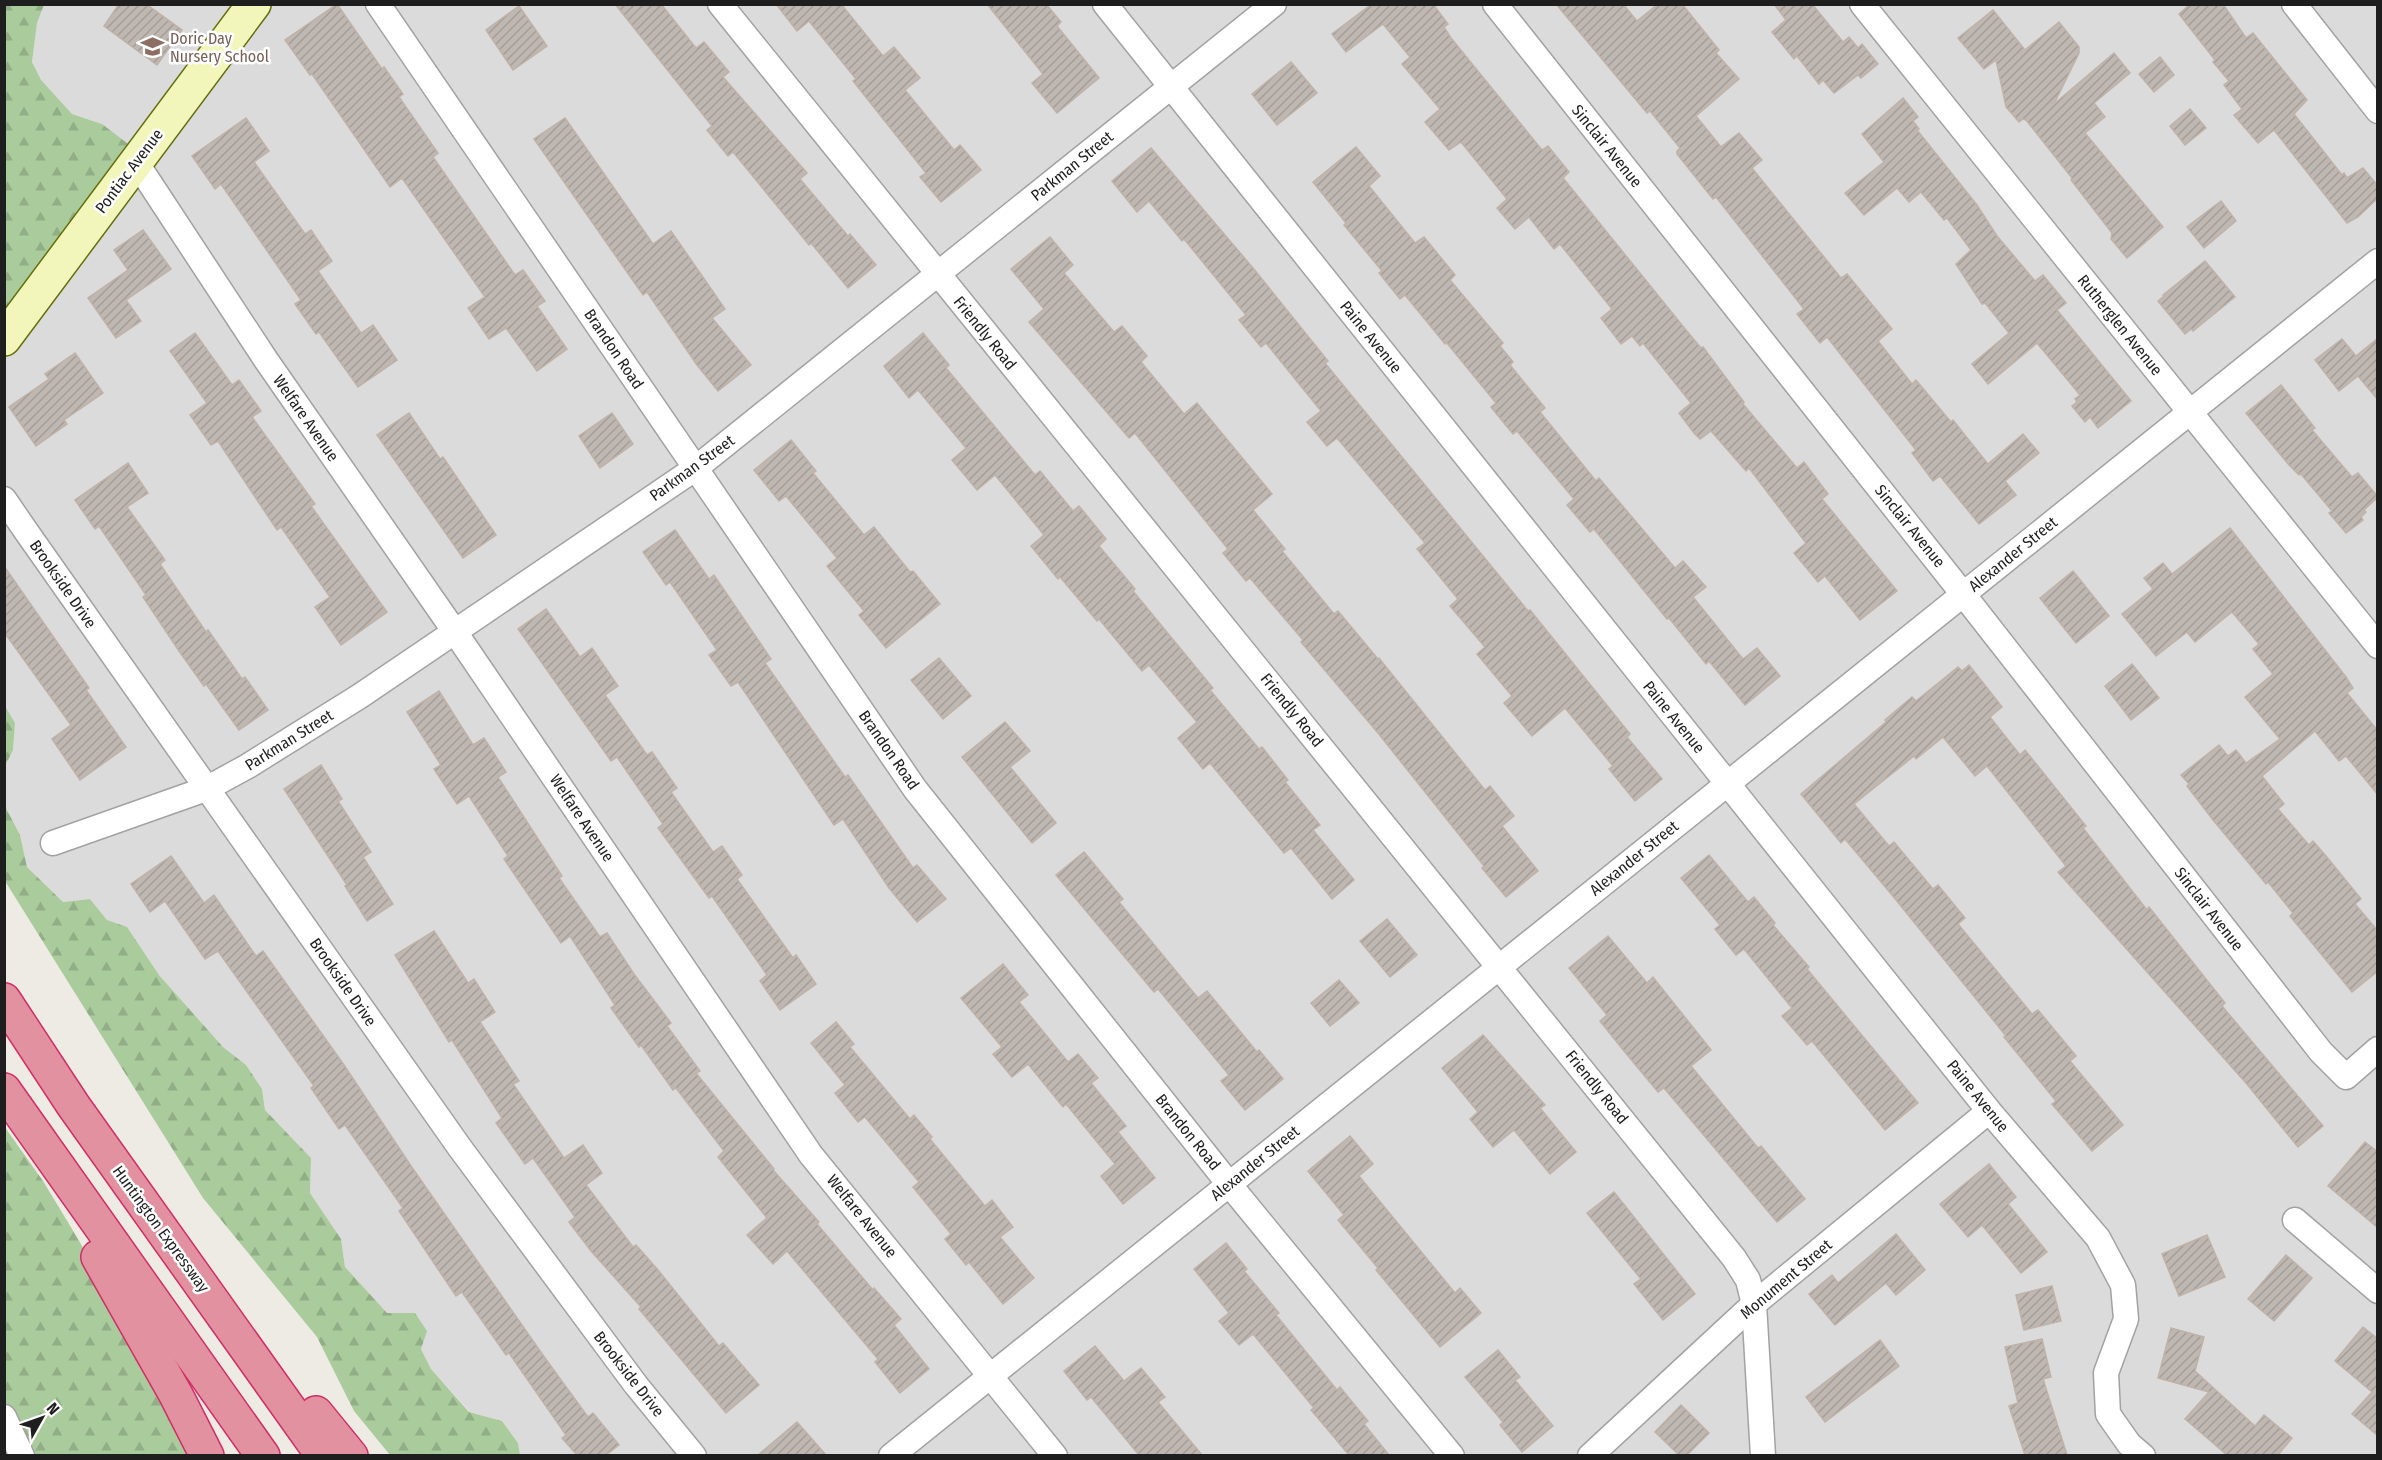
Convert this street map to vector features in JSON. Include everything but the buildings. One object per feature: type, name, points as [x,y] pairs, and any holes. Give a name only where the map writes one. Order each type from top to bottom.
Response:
[{"type":"highway","name":"Huntington Expressway","points":[[4,1000],[46,1066],[323,1455]]},
{"type":"highway","points":[[4,1091],[176,1395],[207,1455]]},
{"type":"highway","points":[[4,1091],[263,1455]]},
{"type":"highway","points":[[129,1184],[351,1455]]},
{"type":"main road","name":"Pontiac Avenue","points":[[4,339],[254,4]]},
{"type":"street","name":"Brandon Road","points":[[378,4],[915,789],[1229,1184],[1452,1455]]},
{"type":"street","name":"Friendly Road","points":[[720,4],[1734,1258],[1748,1280],[1754,1304],[1763,1455]]},
{"type":"street","name":"Paine Avenue","points":[[1105,4],[1989,1111],[2098,1238],[2123,1285],[2126,1319],[2106,1373],[2108,1414],[2129,1444],[2143,1455]]},
{"type":"street","name":"Parkman Street","points":[[53,843],[206,789],[248,766],[455,632],[696,468],[1274,4]]},
{"type":"street","name":"Sinclair Avenue","points":[[1495,4],[1964,594],[2321,1052],[2346,1077],[2378,1048]]},
{"type":"street","name":"Rutherglen Avenue","points":[[1862,4],[2378,646]]},
{"type":"street","points":[[2294,4],[2378,111]]},
{"type":"street","name":"Welfare Avenue","points":[[136,162],[266,360],[455,632],[811,1155],[1055,1455]]},
{"type":"street","name":"Alexander Street","points":[[891,1455],[2378,261]]},
{"type":"street","name":"Brookside Drive","points":[[4,499],[460,1148],[636,1385],[694,1455]]},
{"type":"street","name":"Monument Street","points":[[1590,1455],[1754,1304],[1989,1111]]},
{"type":"street","points":[[2295,1220],[2378,1291]]},
{"type":"street","points":[[4,1417],[22,1455]]},
{"type":"shaded area","points":[[44,5],[2377,5],[2377,1455],[520,1455],[518,1443],[502,1421],[470,1412],[431,1369],[421,1349],[415,1313],[387,1314],[345,1267],[341,1239],[310,1193],[311,1158],[265,1110],[262,1089],[246,1065],[223,1047],[159,975],[127,928],[107,920],[90,899],[63,902],[27,867],[20,835],[4,804],[5,766],[13,750],[15,723],[4,706],[4,342],[102,124],[72,114],[41,81],[32,62],[37,23]]},
{"type":"green space","points":[[5,5],[44,5],[37,23],[32,62],[41,80],[72,114],[102,124],[140,153],[5,342]]},
{"type":"green space","points":[[5,706],[15,723],[13,750],[5,766]]},
{"type":"green space","points":[[4,804],[20,835],[27,867],[63,902],[90,899],[107,920],[127,927],[159,975],[223,1047],[246,1065],[262,1089],[265,1110],[311,1158],[310,1193],[341,1239],[345,1267],[387,1313],[415,1313],[427,1331],[421,1349],[431,1369],[469,1412],[502,1421],[518,1443],[520,1455],[390,1455],[354,1411],[317,1337],[203,1198],[5,881]]},
{"type":"green space","points":[[4,1126],[43,1181],[66,1219],[176,1404],[202,1455],[25,1455],[5,1410]]},
{"type":"place","name":"Doric Day Nursery School","points":[[152,47]]}]
